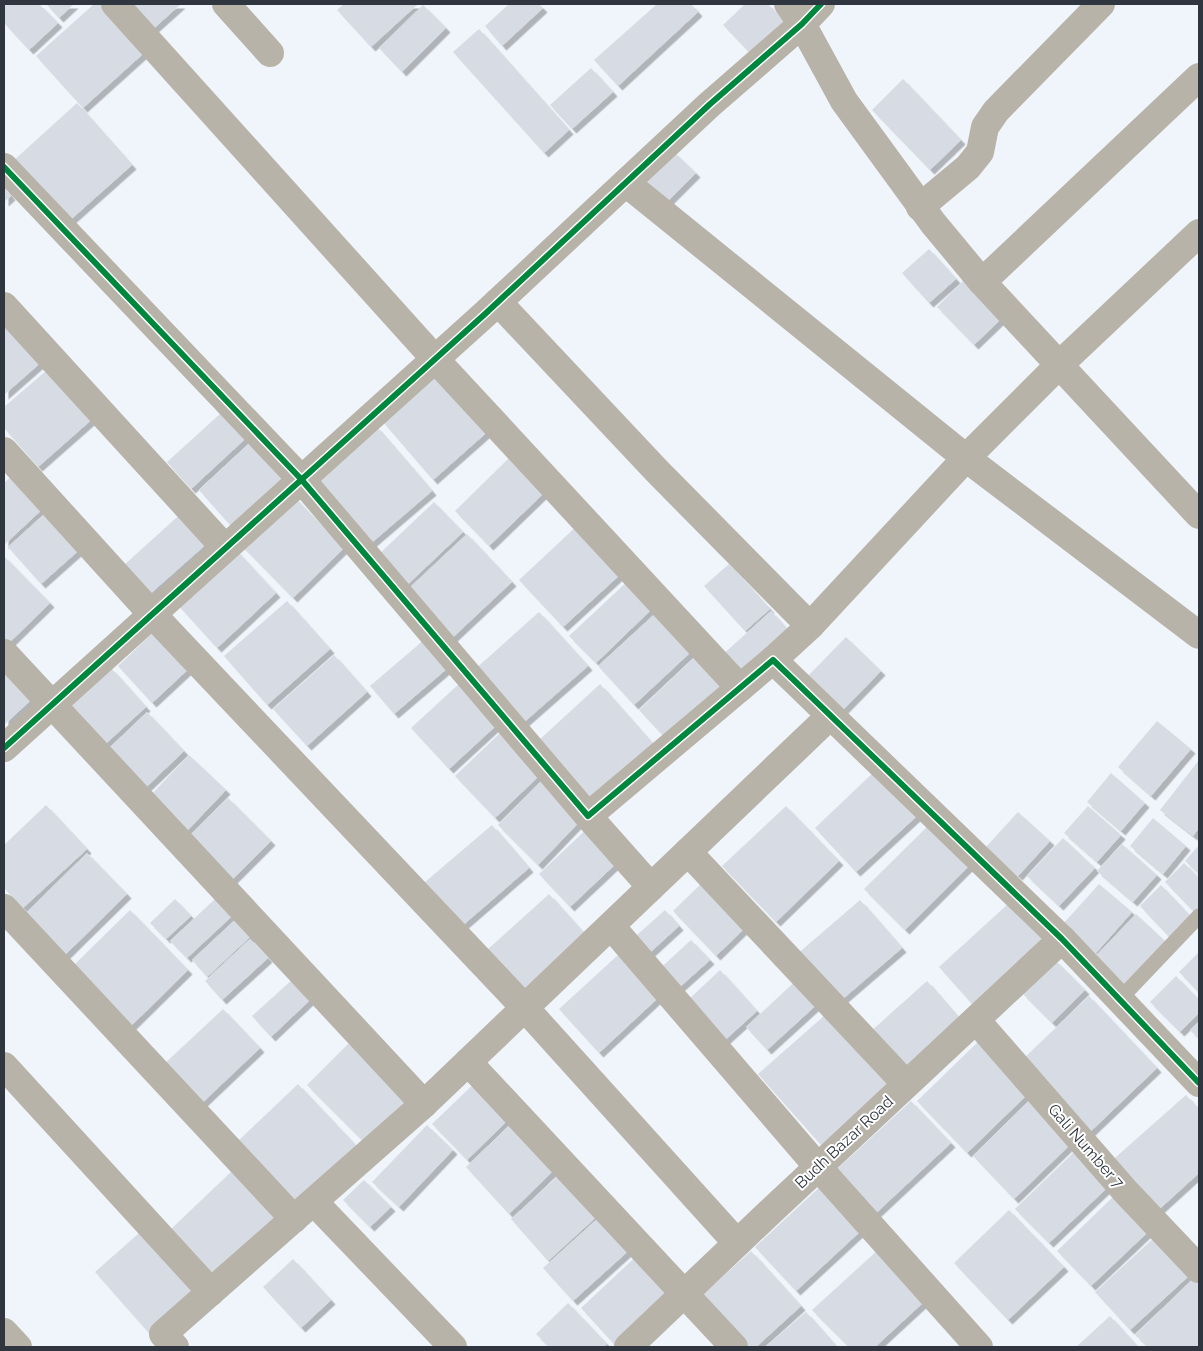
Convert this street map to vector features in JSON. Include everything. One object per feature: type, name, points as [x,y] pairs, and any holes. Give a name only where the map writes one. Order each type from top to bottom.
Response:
[{"type":"street","points":[[114,4],[435,359],[740,688]]},
{"type":"street","points":[[226,4],[270,53]]},
{"type":"street","points":[[4,748],[498,302],[709,105],[795,14],[821,4]]},
{"type":"street","points":[[920,207],[968,166],[980,152],[985,127],[996,111],[1102,4]]},
{"type":"street","points":[[795,14],[844,101],[920,207],[982,282],[1199,515]]},
{"type":"street","points":[[982,282],[1199,76]]},
{"type":"street","points":[[4,166],[301,480],[651,887]]},
{"type":"street","points":[[626,183],[966,458],[1199,635]]},
{"type":"street","points":[[588,816],[773,660],[810,626],[966,458],[1059,365],[1199,233]]},
{"type":"street","points":[[498,302],[657,471],[810,626]]},
{"type":"street","points":[[4,306],[225,548]]},
{"type":"street","points":[[4,450],[152,614],[525,1008],[737,1242]]},
{"type":"street","points":[[4,653],[424,1104]]},
{"type":"street","points":[[773,660],[1062,939],[1199,1083]]},
{"type":"street","points":[[162,1343],[211,1292],[424,1104],[830,716]]},
{"type":"street","points":[[688,852],[906,1084]]},
{"type":"street","points":[[4,908],[304,1210],[454,1347]]},
{"type":"street","points":[[611,926],[818,1167],[979,1347]]},
{"type":"street","name":"Budh Bazar Road","points":[[628,1347],[737,1242],[1062,939]]},
{"type":"street","name":"Gali Number 7","points":[[976,1020],[1126,1192],[1199,1269]]},
{"type":"street","points":[[468,1062],[734,1347]]},
{"type":"street","points":[[4,1066],[211,1292]]},
{"type":"street","points":[[4,1332],[18,1347]]},
{"type":"lane","points":[[1120,999],[1199,916]]},
{"type":"building","points":[[4,4],[39,4],[58,23],[29,50],[4,23]]},
{"type":"building","points":[[46,4],[74,4],[59,18]]},
{"type":"building","points":[[94,4],[100,4],[144,53],[83,108],[36,56]]},
{"type":"building","points":[[129,4],[181,4],[152,30]]},
{"type":"building","points":[[344,4],[418,4],[371,47],[337,10]]},
{"type":"building","points":[[509,4],[539,4],[543,8],[502,46],[485,26]]},
{"type":"building","points":[[657,4],[691,4],[698,12],[618,86],[594,60]]},
{"type":"building","points":[[745,4],[768,4],[785,22],[752,55],[723,25]]},
{"type":"building","points":[[423,5],[446,28],[402,72],[379,48]]},
{"type":"building","points":[[479,29],[569,130],[544,153],[453,52]]},
{"type":"building","points":[[591,68],[613,92],[572,129],[550,105]]},
{"type":"building","points":[[903,79],[961,140],[930,170],[872,110]]},
{"type":"building","points":[[77,103],[132,165],[68,222],[13,161]]},
{"type":"building","points":[[674,152],[696,173],[666,203],[644,181]]},
{"type":"building","points":[[4,187],[11,196],[4,202]]},
{"type":"building","points":[[929,249],[956,279],[929,303],[902,273]]},
{"type":"building","points":[[963,281],[1000,320],[974,345],[937,307]]},
{"type":"building","points":[[4,310],[46,358],[4,395]]},
{"type":"building","points":[[54,364],[98,414],[38,467],[4,428],[4,407]]},
{"type":"building","points":[[443,370],[494,426],[433,480],[383,422]]},
{"type":"building","points":[[221,413],[245,439],[191,489],[167,462]]},
{"type":"building","points":[[376,426],[432,491],[362,551],[308,486]]},
{"type":"building","points":[[252,441],[285,477],[230,525],[199,490]]},
{"type":"building","points":[[513,454],[547,490],[489,546],[455,511]]},
{"type":"building","points":[[19,470],[49,503],[4,545],[4,483]]},
{"type":"building","points":[[292,495],[344,548],[293,598],[241,545]]},
{"type":"building","points":[[434,502],[463,532],[405,587],[376,557]]},
{"type":"building","points":[[52,507],[86,544],[41,584],[8,547]]},
{"type":"building","points":[[186,509],[212,539],[150,594],[124,565]]},
{"type":"building","points":[[580,523],[624,571],[563,627],[519,580]]},
{"type":"building","points":[[467,534],[512,582],[450,640],[405,592]]},
{"type":"building","points":[[236,550],[276,593],[217,648],[177,604]]},
{"type":"building","points":[[4,556],[50,603],[7,645],[4,642]]},
{"type":"building","points":[[729,564],[770,609],[745,631],[704,586]]},
{"type":"building","points":[[632,577],[657,604],[596,663],[569,636]]},
{"type":"building","points":[[287,601],[330,649],[267,705],[224,656]]},
{"type":"building","points":[[658,611],[694,649],[634,705],[598,666]]},
{"type":"building","points":[[771,611],[795,638],[743,683],[720,657]]},
{"type":"building","points":[[539,612],[588,666],[522,724],[474,670]]},
{"type":"building","points":[[160,626],[195,663],[152,703],[118,666]]},
{"type":"building","points":[[846,637],[881,671],[840,713],[806,678]]},
{"type":"building","points":[[425,639],[449,667],[394,714],[370,686]]},
{"type":"building","points":[[334,655],[367,692],[307,746],[273,709]]},
{"type":"building","points":[[694,658],[728,696],[671,744],[639,710]]},
{"type":"building","points":[[111,668],[146,707],[101,748],[65,708]]},
{"type":"building","points":[[4,670],[31,700],[4,725]]},
{"type":"building","points":[[461,682],[499,723],[449,769],[411,728]]},
{"type":"building","points":[[600,684],[661,753],[597,807],[538,741]]},
{"type":"building","points":[[147,712],[184,751],[140,793],[103,754]]},
{"type":"building","points":[[1157,721],[1191,749],[1151,796],[1118,767]]},
{"type":"building","points":[[501,732],[541,774],[495,818],[455,776]]},
{"type":"building","points":[[189,755],[226,790],[185,833],[148,798]]},
{"type":"building","points":[[1199,760],[1199,828],[1193,836],[1160,810]]},
{"type":"building","points":[[876,770],[918,815],[856,872],[815,828]]},
{"type":"building","points":[[1111,773],[1145,803],[1121,831],[1087,802]]},
{"type":"building","points":[[546,776],[586,815],[538,865],[498,825]]},
{"type":"building","points":[[228,798],[271,841],[225,887],[182,843]]},
{"type":"building","points":[[46,805],[87,849],[23,908],[4,888],[4,845]]},
{"type":"building","points":[[786,806],[839,861],[776,922],[722,866]]},
{"type":"building","points":[[1088,806],[1121,835],[1097,862],[1064,833]]},
{"type":"building","points":[[1018,812],[1050,841],[1018,876],[986,847]]},
{"type":"building","points":[[936,818],[977,858],[905,930],[864,889]]},
{"type":"building","points":[[1153,818],[1186,846],[1163,874],[1130,846]]},
{"type":"building","points":[[592,824],[623,857],[570,907],[539,874]]},
{"type":"building","points":[[492,825],[529,868],[462,926],[425,882]]},
{"type":"building","points":[[1063,838],[1095,868],[1059,906],[1027,876]]},
{"type":"building","points":[[1122,844],[1157,875],[1133,902],[1097,871]]},
{"type":"building","points":[[1199,845],[1199,874],[1185,861]]},
{"type":"building","points":[[87,853],[127,894],[65,955],[25,914]]},
{"type":"building","points":[[1184,863],[1199,878],[1199,913],[1197,915],[1165,882]]},
{"type":"building","points":[[709,876],[752,921],[716,956],[673,911]]},
{"type":"building","points":[[1099,884],[1132,912],[1096,953],[1063,924]]},
{"type":"building","points":[[1161,885],[1192,918],[1171,939],[1140,906]]},
{"type":"building","points":[[549,894],[592,942],[530,997],[487,950]]},
{"type":"building","points":[[175,899],[191,916],[166,939],[150,923]]},
{"type":"building","points":[[215,899],[231,917],[187,958],[170,941]]},
{"type":"building","points":[[860,900],[902,948],[837,1004],[795,956]]},
{"type":"building","points":[[1009,903],[1043,940],[972,1004],[939,967]]},
{"type":"building","points":[[130,910],[188,970],[131,1026],[73,966]]},
{"type":"building","points":[[665,910],[679,926],[643,959],[628,943]]},
{"type":"building","points":[[1136,914],[1167,943],[1123,989],[1093,959]]},
{"type":"building","points":[[236,919],[251,936],[207,977],[192,960]]},
{"type":"building","points":[[250,939],[268,958],[222,1000],[205,981]]},
{"type":"building","points":[[691,940],[710,960],[672,994],[654,974]]},
{"type":"building","points":[[1199,952],[1199,993],[1179,972]]},
{"type":"building","points":[[619,954],[659,997],[599,1053],[559,1009]]},
{"type":"building","points":[[1055,960],[1085,990],[1052,1023],[1022,993]]},
{"type":"building","points":[[720,970],[757,1011],[724,1041],[687,1001]]},
{"type":"building","points":[[802,975],[824,998],[767,1050],[746,1027]]},
{"type":"building","points":[[1176,976],[1199,1000],[1199,1013],[1180,1032],[1150,1002]]},
{"type":"building","points":[[293,979],[311,999],[271,1037],[252,1016]]},
{"type":"building","points":[[927,981],[960,1019],[903,1069],[870,1032]]},
{"type":"building","points":[[1089,996],[1157,1068],[1090,1132],[1022,1060]]},
{"type":"building","points":[[833,1008],[899,1079],[822,1146],[758,1074]]},
{"type":"building","points":[[223,1009],[260,1048],[200,1105],[162,1066]]},
{"type":"building","points":[[1199,1022],[1199,1039],[1190,1030]]},
{"type":"building","points":[[982,1038],[1032,1090],[967,1153],[917,1101]]},
{"type":"building","points":[[350,1042],[413,1105],[370,1148],[307,1085]]},
{"type":"building","points":[[481,1077],[515,1113],[467,1160],[432,1124]]},
{"type":"building","points":[[298,1084],[364,1154],[304,1209],[238,1141]]},
{"type":"building","points":[[1036,1094],[1078,1137],[1014,1199],[973,1156]]},
{"type":"building","points":[[1186,1095],[1199,1110],[1199,1173],[1153,1215],[1108,1164]]},
{"type":"building","points":[[911,1101],[951,1143],[874,1215],[834,1172]]},
{"type":"building","points":[[519,1116],[561,1163],[509,1214],[466,1167]]},
{"type":"building","points":[[427,1125],[453,1150],[399,1207],[372,1182]]},
{"type":"building","points":[[1075,1151],[1109,1186],[1049,1243],[1015,1209]]},
{"type":"building","points":[[567,1168],[605,1209],[548,1261],[511,1219]]},
{"type":"building","points":[[234,1169],[285,1224],[221,1283],[170,1230]]},
{"type":"building","points":[[364,1180],[391,1207],[370,1227],[343,1200]]},
{"type":"building","points":[[823,1184],[864,1228],[796,1291],[755,1247]]},
{"type":"building","points":[[1116,1194],[1150,1230],[1091,1286],[1057,1251]]},
{"type":"building","points":[[1009,1210],[1064,1267],[1008,1320],[954,1263]]},
{"type":"building","points":[[606,1211],[636,1244],[573,1301],[543,1268]]},
{"type":"building","points":[[147,1226],[207,1293],[155,1340],[95,1272]]},
{"type":"building","points":[[1156,1236],[1192,1273],[1130,1330],[1095,1292]]},
{"type":"building","points":[[879,1249],[926,1300],[875,1347],[849,1347],[812,1310]]},
{"type":"building","points":[[643,1250],[676,1286],[614,1344],[581,1308]]},
{"type":"building","points":[[751,1251],[801,1306],[756,1347],[746,1347],[700,1297]]},
{"type":"building","points":[[293,1259],[331,1300],[301,1328],[263,1287]]},
{"type":"building","points":[[1197,1275],[1199,1278],[1199,1347],[1148,1347],[1135,1335]]},
{"type":"building","points":[[568,1303],[607,1344],[603,1347],[549,1347],[536,1334]]},
{"type":"building","points":[[806,1312],[837,1347],[765,1347]]},
{"type":"building","points":[[1110,1316],[1138,1347],[1076,1347]]},
{"type":"cycle path","points":[[4,748],[485,314],[709,105],[802,24],[821,4]]},
{"type":"cycle path","points":[[4,167],[301,479],[588,816],[773,660],[1062,939],[1199,1083]]}]
